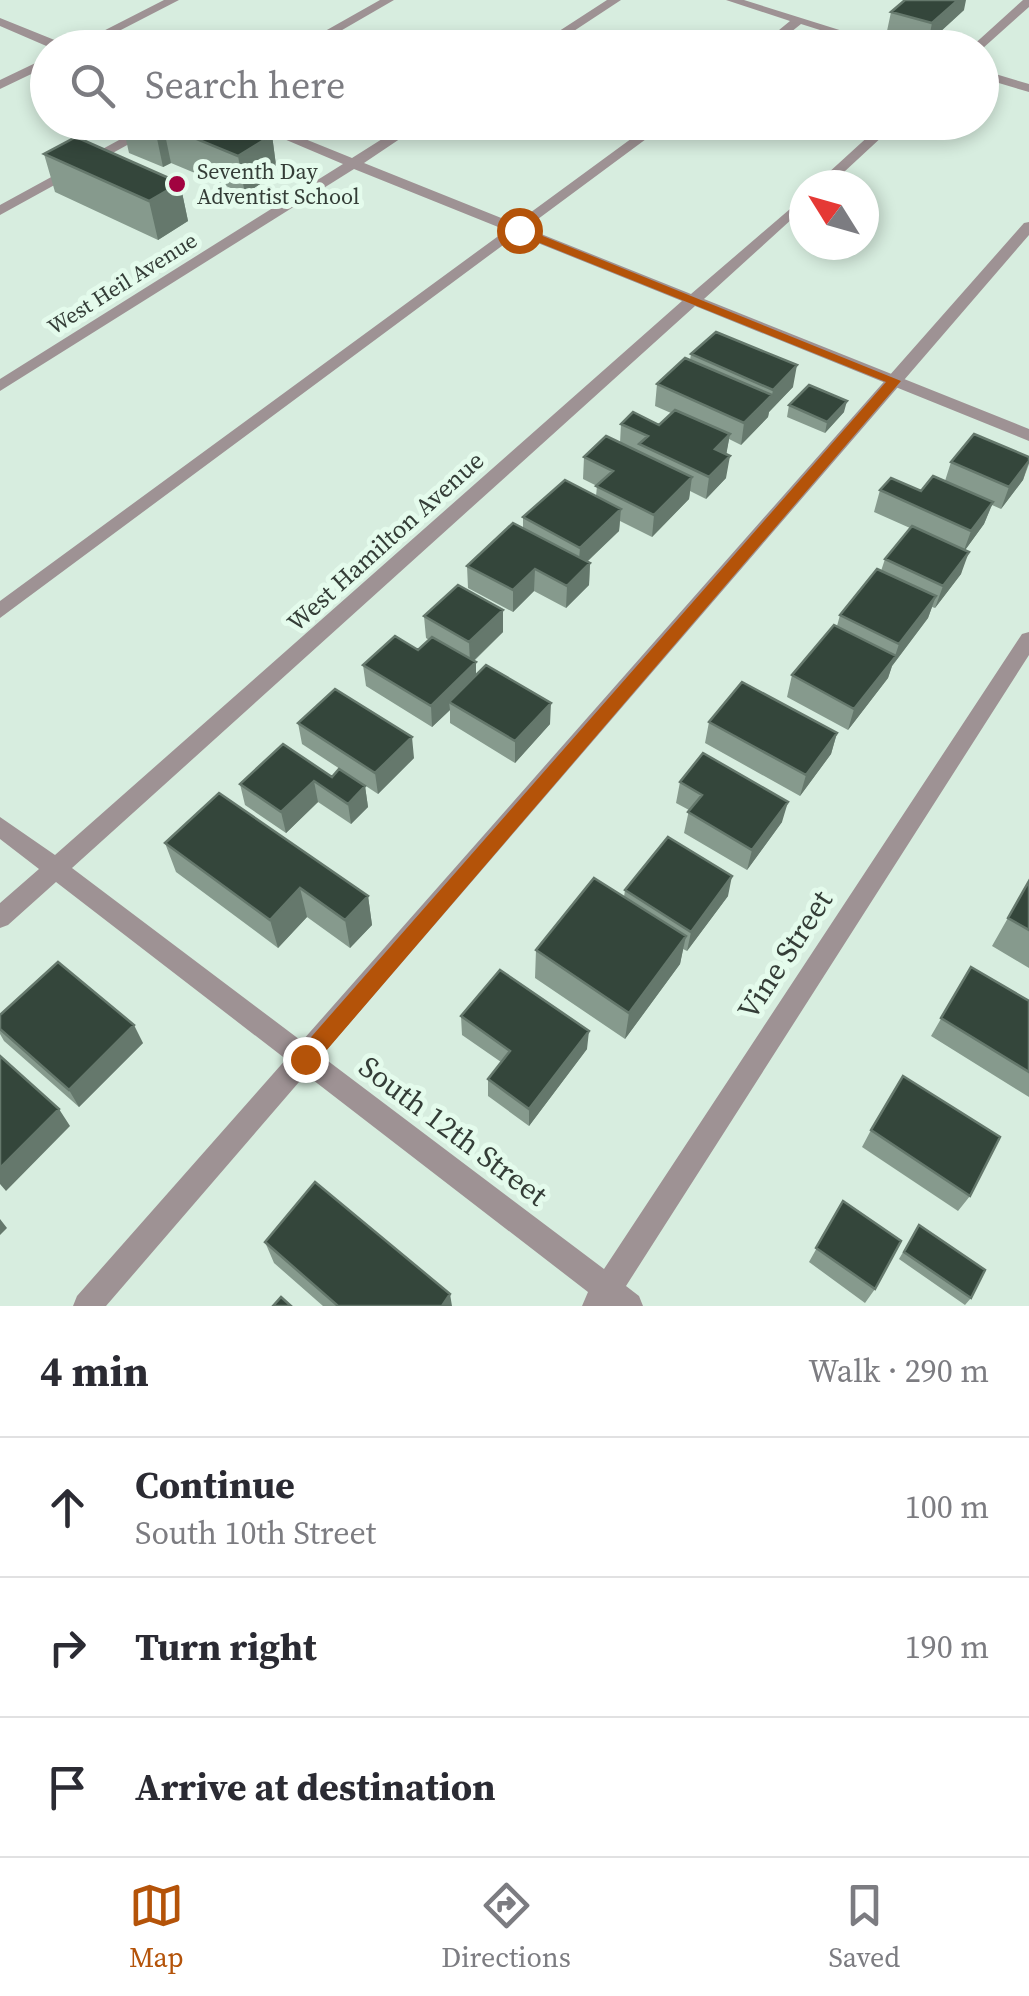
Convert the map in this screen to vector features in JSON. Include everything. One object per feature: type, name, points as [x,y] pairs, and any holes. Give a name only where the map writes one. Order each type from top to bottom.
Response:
[{"type":"street","points":[[112,30],[173,0]]},
{"type":"street","points":[[334,30],[388,0]]},
{"type":"street","points":[[568,30],[615,0]]},
{"type":"street","points":[[732,0],[833,30]]},
{"type":"street","points":[[996,30],[1029,1]]},
{"type":"street","points":[[787,30],[800,20]]},
{"type":"street","points":[[0,22],[30,35]]},
{"type":"street","points":[[0,84],[30,70]]},
{"type":"street","points":[[999,79],[1029,88]]},
{"type":"street","points":[[0,211],[130,140]]},
{"type":"street","points":[[294,140],[1029,435]]},
{"type":"street","name":"West Heil Avenue","points":[[0,386],[391,140]]},
{"type":"street","points":[[0,611],[639,140]]},
{"type":"street","points":[[839,170],[872,140]]},
{"type":"street","name":"West Hamilton Avenue","points":[[0,918],[789,214]]},
{"type":"street","points":[[87,1306],[1029,226]]},
{"type":"street","name":"Vine Street","points":[[602,1298],[1029,639]]},
{"type":"street","name":"South 12th Street","points":[[0,826],[305,1059],[602,1298],[629,1306]]},
{"type":"building","points":[[905,0],[958,0],[932,23],[891,12]]},
{"type":"building","points":[[70,140],[83,140],[180,183],[149,201],[44,154]]},
{"type":"building","points":[[199,140],[264,140],[238,156]]},
{"type":"building","points":[[716,332],[797,365],[773,390],[691,354]]},
{"type":"building","points":[[685,358],[772,395],[744,423],[657,384]]},
{"type":"building","points":[[809,385],[847,401],[827,422],[789,405]]},
{"type":"building","points":[[675,410],[730,434],[715,449],[730,456],[709,477],[639,444],[648,436],[621,424],[633,412],[659,425]]},
{"type":"building","points":[[974,434],[1029,457],[1009,487],[951,462]]},
{"type":"building","points":[[606,436],[692,477],[654,515],[596,486],[613,471],[584,457]]},
{"type":"building","points":[[933,476],[993,502],[971,531],[880,490],[891,478],[921,491]]},
{"type":"building","points":[[565,480],[621,509],[580,548],[523,517]]},
{"type":"building","points":[[513,523],[590,563],[567,586],[535,569],[513,590],[467,566]]},
{"type":"building","points":[[912,526],[969,552],[943,586],[885,559]]},
{"type":"building","points":[[877,569],[936,596],[899,644],[840,615]]},
{"type":"building","points":[[458,585],[503,610],[469,642],[424,616]]},
{"type":"building","points":[[834,625],[896,656],[854,709],[792,675]]},
{"type":"building","points":[[395,636],[418,650],[432,637],[476,662],[431,706],[363,665]]},
{"type":"building","points":[[486,665],[551,703],[515,741],[449,702]]},
{"type":"building","points":[[742,682],[837,733],[806,775],[709,722]]},
{"type":"building","points":[[335,689],[412,737],[375,773],[298,723]]},
{"type":"building","points":[[283,744],[332,777],[339,769],[365,786],[348,804],[314,781],[281,812],[240,784]]},
{"type":"building","points":[[703,753],[788,802],[752,850],[688,812],[702,795],[680,782]]},
{"type":"building","points":[[219,793],[368,896],[345,920],[300,888],[270,920],[165,843]]},
{"type":"building","points":[[668,837],[732,876],[691,932],[625,890]]},
{"type":"building","points":[[594,878],[686,936],[629,1013],[536,950]]},
{"type":"building","points":[[1029,881],[1029,930],[1008,918]]},
{"type":"building","points":[[58,962],[134,1025],[69,1090],[0,1029],[0,1015]]},
{"type":"building","points":[[971,967],[1029,1001],[1029,1072],[941,1018]]},
{"type":"building","points":[[500,970],[589,1031],[529,1109],[488,1079],[510,1051],[461,1016]]},
{"type":"building","points":[[0,1056],[59,1109],[0,1168]]},
{"type":"building","points":[[903,1076],[1000,1137],[970,1196],[871,1130]]},
{"type":"building","points":[[315,1182],[450,1294],[442,1306],[338,1306],[265,1242]]},
{"type":"building","points":[[843,1201],[901,1241],[875,1289],[816,1248]]},
{"type":"building","points":[[919,1225],[985,1270],[971,1298],[904,1252]]},
{"type":"building","points":[[281,1297],[291,1306],[273,1306]]},
{"type":"place","name":"Seventh Day Adventist School","points":[[177,184]]},
{"type":"route","points":[[305,1059],[894,381],[519,230]]}]
